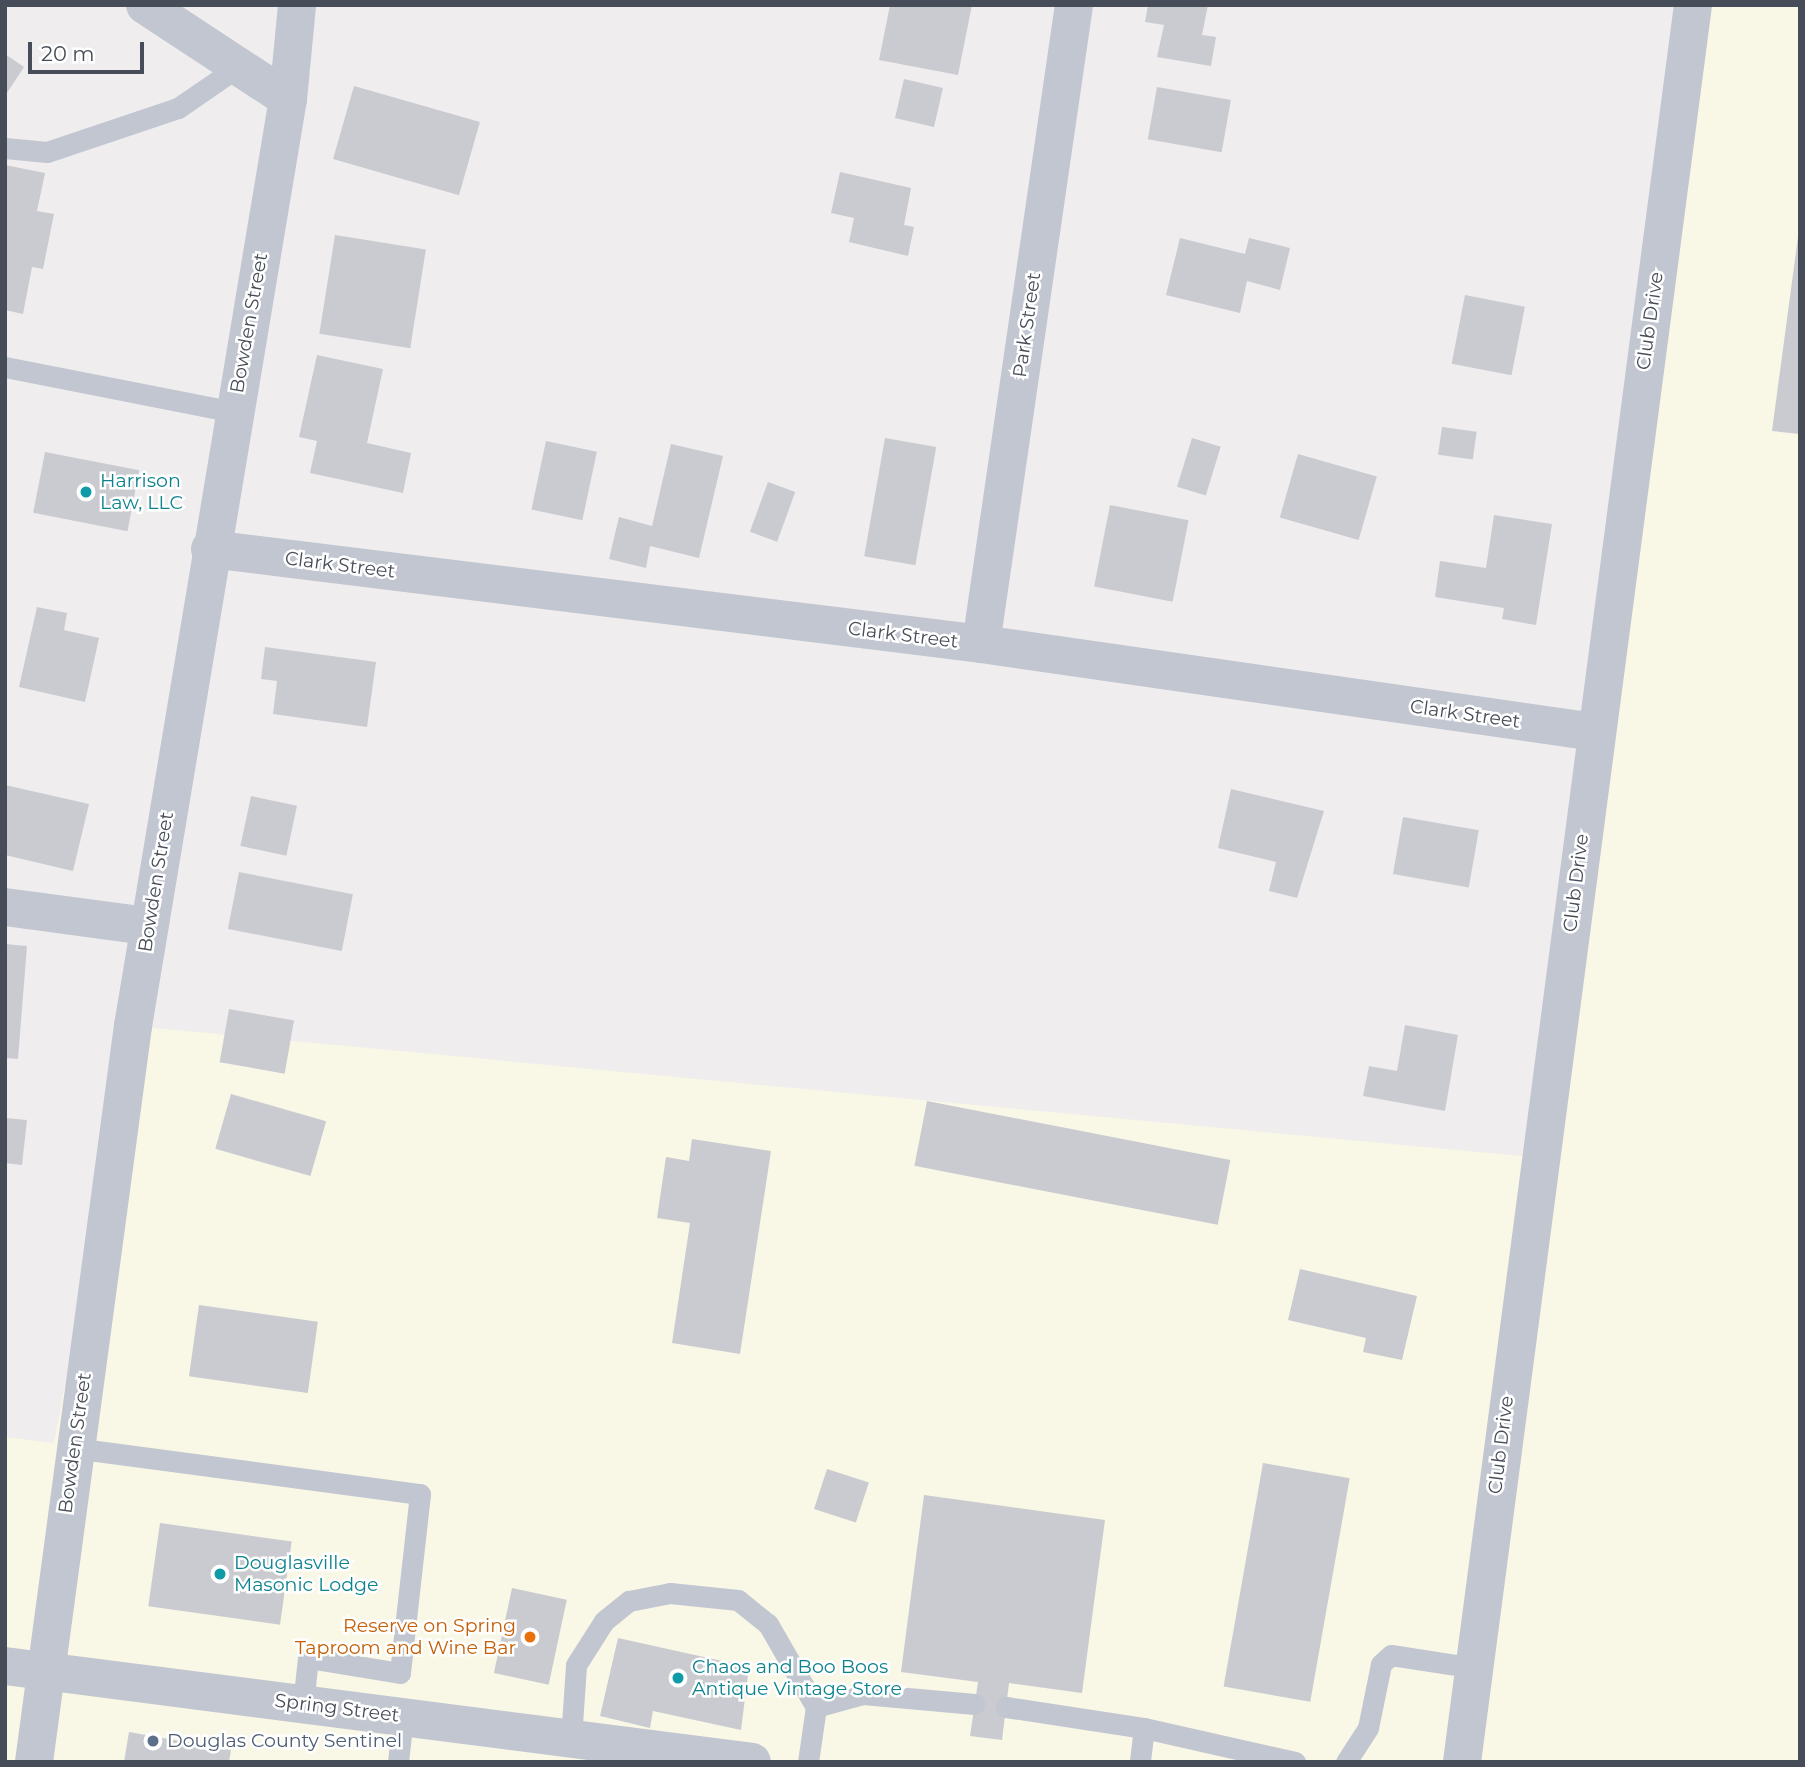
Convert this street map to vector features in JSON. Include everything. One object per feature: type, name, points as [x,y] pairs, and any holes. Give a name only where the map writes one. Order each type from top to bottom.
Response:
[{"type":"street","points":[[145,5],[288,99]]},
{"type":"street","name":"Bowden Street","points":[[34,1762],[43,1671],[148,926],[288,99],[297,5]]},
{"type":"street","name":"Park Street","points":[[981,645],[1074,5]]},
{"type":"street","name":"Club Drive","points":[[1462,1762],[1595,732],[1693,5]]},
{"type":"street","name":"Clark Street","points":[[210,549],[981,645],[1595,732]]},
{"type":"street","points":[[5,907],[148,926]]},
{"type":"street","name":"Spring Street","points":[[5,1666],[752,1762]]},
{"type":"lane","points":[[5,148],[47,152],[178,108],[239,66]]},
{"type":"lane","points":[[5,367],[234,412]]},
{"type":"lane","points":[[74,1448],[420,1494],[400,1673],[307,1658],[303,1704]]},
{"type":"lane","points":[[571,1739],[576,1665],[604,1621],[629,1601],[670,1593],[738,1600],[768,1625],[816,1707],[808,1762]]},
{"type":"lane","points":[[1346,1762],[1368,1728],[1381,1664],[1391,1655],[1476,1668]]},
{"type":"lane","points":[[816,1707],[863,1694],[975,1704]]},
{"type":"lane","points":[[1006,1707],[1144,1728],[1294,1762]]},
{"type":"lane","points":[[398,1762],[403,1717]]},
{"type":"lane","points":[[1140,1762],[1144,1728]]},
{"type":"shaded area","points":[[1693,5],[1800,5],[1800,1762],[5,1762],[5,1437],[54,1443],[133,1026],[1541,1158]]},
{"type":"building","points":[[890,5],[972,5],[958,75],[879,60]]},
{"type":"building","points":[[1148,5],[1208,5],[1202,35],[1216,37],[1211,66],[1157,57],[1164,25],[1145,22]]},
{"type":"building","points":[[5,54],[24,67],[5,96]]},
{"type":"building","points":[[904,79],[943,88],[934,127],[895,118]]},
{"type":"building","points":[[354,86],[480,122],[459,195],[333,159]]},
{"type":"building","points":[[1157,87],[1231,100],[1222,152],[1148,139]]},
{"type":"building","points":[[5,165],[45,173],[37,211],[54,214],[43,269],[32,267],[23,314],[5,310]]},
{"type":"building","points":[[840,172],[911,188],[904,225],[914,227],[908,256],[849,242],[854,218],[831,213]]},
{"type":"building","points":[[335,235],[426,249],[410,348],[319,334]]},
{"type":"building","points":[[1798,237],[1800,238],[1800,434],[1772,431]]},
{"type":"building","points":[[1180,238],[1245,254],[1249,238],[1290,248],[1280,290],[1247,281],[1240,313],[1166,295]]},
{"type":"building","points":[[1465,295],[1525,307],[1512,375],[1452,364]]},
{"type":"building","points":[[317,355],[383,369],[367,443],[411,453],[403,493],[310,473],[317,441],[299,437]]},
{"type":"building","points":[[1442,427],[1477,432],[1473,460],[1438,455]]},
{"type":"building","points":[[885,438],[936,447],[915,565],[864,556]]},
{"type":"building","points":[[1192,438],[1221,447],[1206,496],[1177,487]]},
{"type":"building","points":[[546,441],[597,452],[582,520],[531,509]]},
{"type":"building","points":[[671,444],[723,456],[699,558],[650,546],[646,568],[609,559],[619,517],[652,526]]},
{"type":"building","name":"Harrison Law, LLC","points":[[45,452],[139,470],[127,531],[33,513]]},
{"type":"building","points":[[1298,454],[1377,477],[1359,540],[1280,517]]},
{"type":"building","points":[[768,482],[795,492],[777,542],[750,532]]},
{"type":"building","points":[[1110,505],[1189,520],[1173,602],[1094,586]]},
{"type":"building","points":[[1494,515],[1552,524],[1536,625],[1502,619],[1504,608],[1435,597],[1440,561],[1486,568]]},
{"type":"building","points":[[37,607],[67,613],[64,630],[99,638],[85,702],[19,687]]},
{"type":"building","points":[[265,647],[376,662],[367,727],[273,714],[277,681],[261,679]]},
{"type":"building","points":[[5,785],[89,804],[73,871],[5,855]]},
{"type":"building","points":[[1231,789],[1324,811],[1297,898],[1269,891],[1276,862],[1218,848]]},
{"type":"building","points":[[251,796],[297,806],[286,856],[240,846]]},
{"type":"building","points":[[1403,817],[1479,830],[1469,887],[1393,874]]},
{"type":"building","points":[[239,872],[353,894],[342,951],[228,929]]},
{"type":"building","points":[[5,944],[27,946],[18,1059],[5,1058]]},
{"type":"building","points":[[229,1009],[294,1020],[285,1074],[220,1062]]},
{"type":"building","points":[[1405,1025],[1458,1035],[1445,1111],[1363,1096],[1369,1066],[1397,1071]]},
{"type":"building","points":[[231,1094],[326,1121],[310,1176],[215,1149]]},
{"type":"building","points":[[927,1101],[1230,1160],[1218,1225],[914,1166]]},
{"type":"building","points":[[5,1118],[27,1120],[22,1165],[5,1163]]},
{"type":"building","points":[[692,1139],[771,1151],[740,1354],[672,1343],[690,1223],[657,1218],[666,1157],[689,1161]]},
{"type":"building","points":[[1300,1269],[1417,1296],[1402,1360],[1363,1352],[1366,1338],[1288,1320]]},
{"type":"building","points":[[199,1305],[318,1322],[308,1393],[189,1376]]},
{"type":"building","points":[[1263,1463],[1350,1478],[1310,1702],[1224,1687]]},
{"type":"building","points":[[827,1469],[869,1483],[856,1523],[814,1509]]},
{"type":"building","points":[[924,1495],[1105,1520],[1082,1693],[1009,1683],[1002,1740],[970,1736],[978,1682],[901,1672]]},
{"type":"building","name":"Douglasville Masonic Lodge","points":[[160,1523],[292,1542],[280,1625],[148,1606]]},
{"type":"building","name":"Reserve on Spring Taproom and Wine Bar","points":[[512,1588],[567,1600],[549,1685],[494,1673]]},
{"type":"building","name":"Chaos and Boo Boos Antique Vintage Store","points":[[618,1638],[749,1667],[741,1730],[653,1711],[650,1728],[600,1716]]},
{"type":"building","name":"Douglas County Sentinel","points":[[129,1732],[231,1750],[229,1762],[124,1762]]},
{"type":"place","name":"Harrison Law, LLC","points":[[86,492]]},
{"type":"place","name":"Douglasville Masonic Lodge","points":[[220,1574]]},
{"type":"place","name":"Reserve on Spring Taproom and Wine Bar","points":[[530,1637]]},
{"type":"place","name":"Chaos and Boo Boos Antique Vintage Store","points":[[678,1678]]},
{"type":"place","name":"Douglas County Sentinel","points":[[153,1741]]}]
